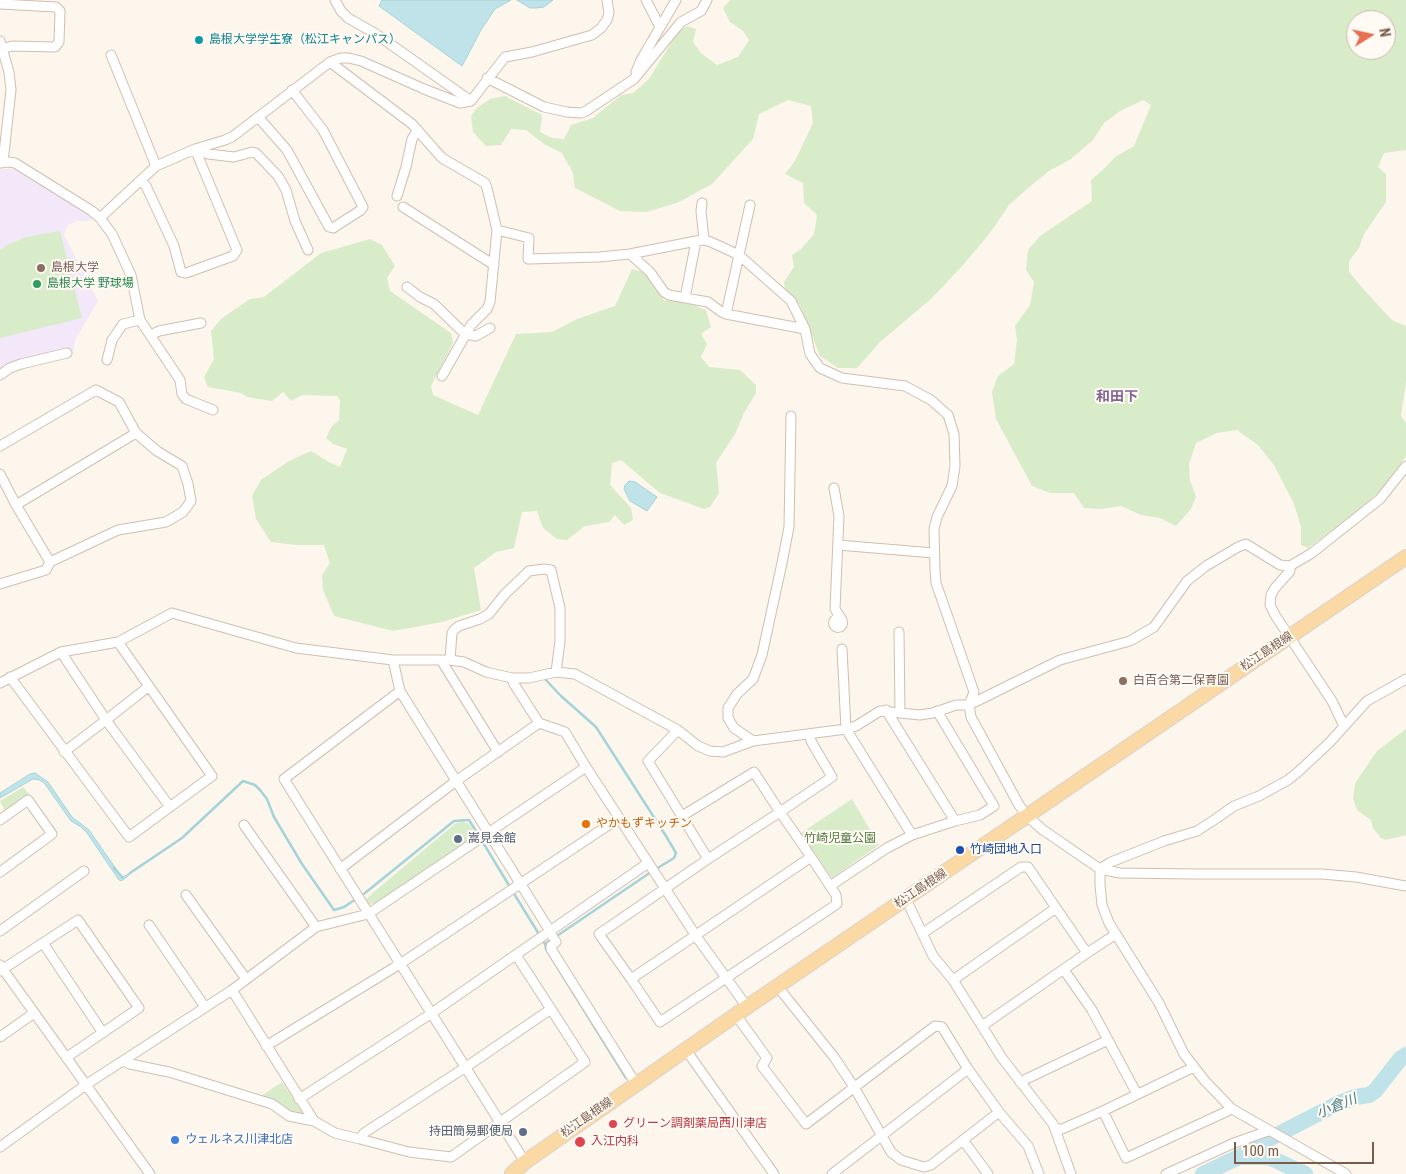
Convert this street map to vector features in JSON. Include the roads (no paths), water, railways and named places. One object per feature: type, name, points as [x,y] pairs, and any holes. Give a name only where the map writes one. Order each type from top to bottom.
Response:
[{"type":"main road","name":"松江島根線","points":[[512,1174],[525,1162],[636,1084],[1406,556]]},
{"type":"street","points":[[335,0],[341,11],[348,18],[376,34],[471,101]]},
{"type":"street","points":[[100,218],[156,166],[195,149],[225,140],[330,62],[341,58],[355,60],[460,103],[471,101],[505,57],[532,52],[592,35],[601,28],[610,13],[607,0]]},
{"type":"street","points":[[646,0],[660,27]]},
{"type":"street","points":[[634,79],[641,60],[676,0]]},
{"type":"street","points":[[487,78],[544,107],[553,110],[581,113],[634,79],[681,22],[700,11],[707,0]]},
{"type":"street","points":[[0,4],[56,7],[60,11],[59,42],[55,47],[1,45],[11,90],[1,163],[15,164],[92,211],[100,218],[112,234],[131,276],[140,320],[180,380],[182,394],[186,398],[213,410]]},
{"type":"street","points":[[111,55],[156,166]]},
{"type":"street","points":[[330,62],[412,124],[442,158],[485,183],[497,230],[490,302],[487,309],[465,334],[442,376]]},
{"type":"street","points":[[258,117],[287,150],[329,227],[332,228],[361,210],[363,206],[323,130],[292,90]]},
{"type":"street","points":[[398,196],[412,139],[418,130]]},
{"type":"street","points":[[141,180],[146,186],[174,246],[181,272],[186,273],[233,256],[236,250],[195,149]]},
{"type":"street","points":[[195,149],[208,154],[234,157],[252,152],[256,153],[278,176],[286,190],[295,221],[308,250]]},
{"type":"street","points":[[685,298],[700,240],[702,203]]},
{"type":"street","points":[[726,314],[750,205]]},
{"type":"street","points":[[403,207],[494,265]]},
{"type":"street","points":[[497,230],[529,238],[528,259],[561,259],[630,254],[700,240],[712,242],[739,255],[791,301],[805,329],[810,354],[820,368],[842,378],[905,386],[931,400],[948,415],[954,434],[954,478],[949,494],[937,517],[934,529],[935,570],[939,593],[974,692],[969,705],[970,717],[1019,805],[1027,816],[1043,830],[1100,869],[1131,873],[1328,875],[1356,877],[1406,886]]},
{"type":"street","points":[[630,254],[650,272],[668,295],[708,302],[726,314],[805,329]]},
{"type":"street","points":[[407,287],[420,297],[434,304],[465,334],[474,337],[490,328]]},
{"type":"street","points":[[107,360],[112,340],[123,324],[140,320]]},
{"type":"street","points":[[151,335],[201,323]]},
{"type":"street","points":[[0,375],[10,368],[21,364],[67,353]]},
{"type":"street","points":[[0,446],[96,390],[119,402],[136,433],[157,451],[182,466],[191,501],[183,512],[166,522],[118,530],[50,562],[46,570],[0,584]]},
{"type":"street","points":[[753,741],[734,728],[728,718],[728,708],[738,694],[753,679],[762,655],[782,563],[789,526],[791,416]]},
{"type":"street","points":[[16,505],[136,433]]},
{"type":"street","points":[[0,683],[61,652],[118,642],[172,613],[296,648],[393,660],[464,662],[486,672],[512,678],[529,678],[556,672],[575,674],[678,730],[698,746],[710,751],[722,752],[753,741],[846,729],[856,726],[880,711],[886,710],[920,715],[956,705],[969,705],[1060,660],[1130,641],[1154,627],[1187,581],[1206,566],[1238,547],[1246,544],[1280,565],[1290,566],[1319,548],[1380,499],[1406,466]]},
{"type":"street","points":[[0,474],[50,562]]},
{"type":"street","points":[[834,488],[838,516],[835,609],[842,620]]},
{"type":"street","points":[[838,545],[934,553]]},
{"type":"street","points":[[1290,566],[1290,571],[1275,588],[1270,600],[1272,610],[1332,702],[1344,726]]},
{"type":"street","points":[[498,752],[446,660],[452,633],[456,628],[489,614],[520,578],[529,571],[551,570],[560,608],[560,641],[556,672]]},
{"type":"street","points":[[899,632],[900,713]]},
{"type":"street","points":[[10,677],[129,837],[212,776],[118,642]]},
{"type":"street","points":[[842,649],[846,729],[912,835]]},
{"type":"street","points":[[61,652],[106,720],[170,807]]},
{"type":"street","points":[[393,660],[400,691],[456,781],[483,836],[515,887],[556,942],[551,948],[636,1084]]},
{"type":"street","points":[[512,678],[539,723],[565,732],[648,863],[726,978],[766,1058],[762,1066],[806,1124],[936,1026],[942,1027],[968,1069],[1028,1146],[1039,1174]]},
{"type":"street","points":[[1100,869],[1111,862],[1164,841],[1197,831],[1234,806],[1259,796],[1288,780],[1312,760],[1367,701],[1406,679]]},
{"type":"street","points":[[64,752],[148,687]]},
{"type":"street","points":[[400,691],[284,779],[525,1162]]},
{"type":"street","points":[[886,710],[955,820]]},
{"type":"street","points":[[830,886],[887,848],[912,835],[955,820],[980,815],[994,806],[937,711]]},
{"type":"street","points":[[340,869],[456,781],[539,723]]},
{"type":"street","points":[[678,730],[648,761],[708,860]]},
{"type":"street","points":[[682,816],[754,772],[780,812],[836,895],[837,904],[660,1022],[599,934],[666,890],[708,860],[780,812],[832,777],[811,741],[810,734]]},
{"type":"street","points":[[0,1147],[87,1084],[232,990],[316,927],[368,914],[586,766]]},
{"type":"street","points":[[0,820],[28,800],[52,834],[0,872]]},
{"type":"street","points":[[266,1046],[400,964],[619,818]]},
{"type":"street","points":[[244,825],[316,927]]},
{"type":"street","points":[[631,979],[811,857]]},
{"type":"street","points":[[299,1099],[432,1013],[538,940],[550,934],[648,863]]},
{"type":"street","points":[[924,933],[1021,867],[1028,867],[1087,953]]},
{"type":"street","points":[[1100,869],[1102,905],[1109,923],[1159,1002],[1184,1054],[1232,1109],[1283,1140],[1346,1174]]},
{"type":"street","points":[[0,931],[84,871]]},
{"type":"street","points":[[186,895],[246,979]]},
{"type":"street","points":[[906,899],[924,933],[933,956],[953,980],[1002,1058],[1053,1124],[1071,1174]]},
{"type":"street","points":[[953,980],[1056,908]]},
{"type":"street","points":[[66,1057],[139,1008],[78,920],[1,968],[66,1057],[87,1084],[150,1174]]},
{"type":"street","points":[[149,925],[205,1007]]},
{"type":"street","points":[[982,1026],[1116,934]]},
{"type":"street","points":[[43,943],[103,1033]]},
{"type":"street","points":[[123,1060],[130,1064],[169,1072],[272,1104],[289,1116],[314,1121],[335,1133],[409,1152],[451,1157],[584,1062],[516,955]]},
{"type":"street","points":[[1064,970],[1092,1010],[1137,1094]]},
{"type":"street","points":[[778,987],[834,1057],[854,1087],[891,1152],[913,1169],[931,1165],[1000,1112]]},
{"type":"street","points":[[232,990],[314,1121]]},
{"type":"street","points":[[360,1139],[364,1133],[551,1009]]},
{"type":"street","points":[[0,1037],[34,1013]]},
{"type":"street","points":[[1020,1082],[1108,1040]]},
{"type":"street","points":[[686,1050],[774,1174]]},
{"type":"street","points":[[1055,1129],[1062,1129],[1103,1111],[1194,1066]]},
{"type":"street","points":[[832,1174],[968,1069]]},
{"type":"street","points":[[1103,1111],[1126,1158],[1232,1109]]},
{"type":"street","points":[[1166,1174],[1234,1143],[1270,1132]]},
{"type":"street","points":[[963,1140],[988,1174]]},
{"type":"water","points":[[382,0],[511,0],[495,9],[481,30],[462,66],[379,6]]},
{"type":"water","points":[[517,0],[553,0],[544,7],[530,8]]},
{"type":"water","points":[[629,481],[635,482],[657,497],[647,511],[630,501],[624,489]]},
{"type":"water","points":[[35,773],[48,782],[72,817],[89,830],[121,876],[123,877],[133,871],[128,876],[121,881],[119,880],[87,833],[71,821],[45,784],[40,780],[33,779],[0,798],[0,793],[30,774]]},
{"type":"waterway","points":[[544,678],[596,727],[676,853],[674,858],[656,869]]},
{"type":"waterway","points":[[130,873],[182,838],[243,781],[255,785],[267,799],[274,817],[302,864],[334,910],[344,907],[365,893],[454,821],[469,820],[479,836]]},
{"type":"waterway","points":[[482,841],[510,887]]},
{"type":"waterway","points":[[114,868],[123,878]]},
{"type":"waterway","points":[[513,892],[545,944],[651,872]]},
{"type":"waterway","points":[[545,944],[546,949],[626,1078]]},
{"type":"waterway","name":"小倉川","points":[[1203,1174],[1239,1157],[1267,1140],[1339,1103],[1355,1097],[1369,1095],[1375,1091],[1401,1058],[1406,1055]]},
{"type":"waterway","points":[[1241,1157],[1269,1157],[1305,1174]]},
{"type":"place","name":"島根大学学生寮（松江キャンパス）","points":[[199,40]]},
{"type":"place","name":"島根大学","points":[[41,268]]},
{"type":"place","name":"島根大学 野球場","points":[[37,284]]},
{"type":"place","name":"白百合第二保育園","points":[[1123,681]]},
{"type":"place","name":"やかもずキッチン","points":[[586,824]]},
{"type":"place","name":"嵩見会館","points":[[458,839]]},
{"type":"place","name":"竹崎団地入口","points":[[960,850]]},
{"type":"place","name":"グリーン調剤薬局西川津店","points":[[613,1124]]},
{"type":"place","name":"持田簡易郵便局","points":[[523,1132]]},
{"type":"place","name":"ウェルネス川津北店","points":[[175,1140]]},
{"type":"place","name":"入江内科","points":[[580,1142]]},
{"type":"district","name":"和田下","points":[[1117,397]]},
{"type":"park label","name":"竹崎児童公園","points":[[840,839]]}]
